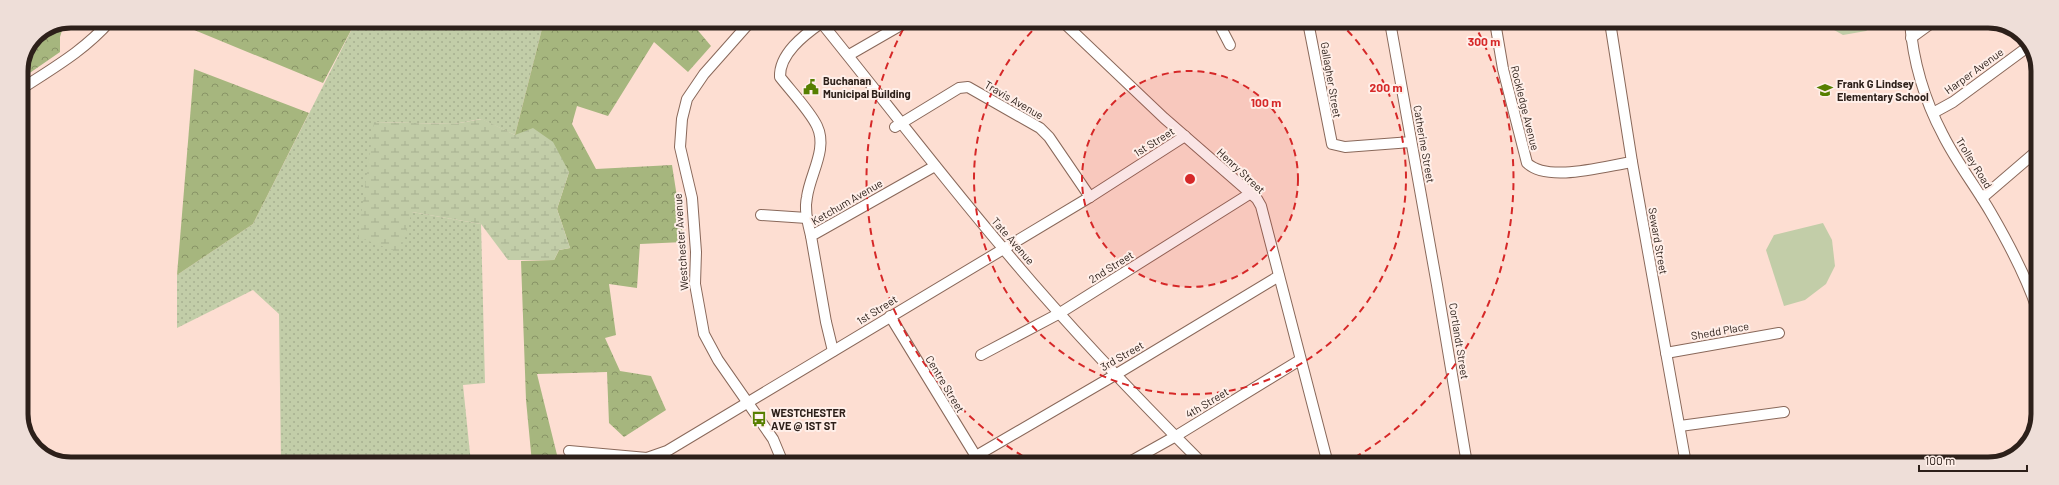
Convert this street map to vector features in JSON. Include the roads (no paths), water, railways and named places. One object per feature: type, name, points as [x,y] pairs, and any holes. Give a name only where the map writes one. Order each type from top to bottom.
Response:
[{"type":"street","points":[[28,84],[79,51],[91,42],[104,28]]},
{"type":"street","name":"Westchester Avenue","points":[[745,28],[704,74],[687,99],[680,128],[680,147],[692,198],[696,252],[695,284],[704,334],[718,360],[773,439],[780,457]]},
{"type":"street","points":[[811,236],[807,218],[807,196],[821,145],[820,135],[816,125],[780,77],[779,70],[790,50],[813,28]]},
{"type":"street","name":"Tate Avenue","points":[[825,28],[849,55],[899,125],[935,166],[1002,248],[1115,375],[1196,457]]},
{"type":"street","points":[[849,55],[896,28]]},
{"type":"street","name":"Henry Street","points":[[1069,28],[1185,136],[1251,194],[1261,206],[1300,360],[1315,408],[1326,457]]},
{"type":"street","points":[[1221,28],[1230,46]]},
{"type":"street","name":"Gallagher Street","points":[[1309,28],[1332,142],[1345,147],[1411,142]]},
{"type":"street","name":"Catherine Street","points":[[1391,28],[1426,223]]},
{"type":"street","name":"Rockledge Avenue","points":[[1496,28],[1503,69],[1522,149],[1527,163],[1533,169],[1545,173],[1558,174],[1632,162]]},
{"type":"street","name":"Seward Street","points":[[1611,28],[1632,162],[1685,457]]},
{"type":"street","name":"Trolley Road","points":[[1910,28],[1911,38],[1919,73],[1932,113],[1946,141],[1982,198],[2015,258],[2031,291]]},
{"type":"street","points":[[1911,38],[1925,28]]},
{"type":"street","name":"Harper Avenue","points":[[1932,113],[1953,102],[2025,49]]},
{"type":"street","name":"Travis Avenue","points":[[899,125],[935,102],[964,86],[968,87],[1040,128],[1049,137],[1090,197]]},
{"type":"street","name":"1st Street","points":[[644,457],[656,456],[748,403],[1002,248],[1090,197],[1185,136]]},
{"type":"street","points":[[1982,198],[2031,156]]},
{"type":"street","name":"Ketchum Avenue","points":[[833,351],[811,236],[935,166]]},
{"type":"street","name":"2nd Street","points":[[981,355],[1060,313],[1251,194]]},
{"type":"street","points":[[761,215],[807,218]]},
{"type":"street","name":"Cortlandt Street","points":[[1426,223],[1466,457]]},
{"type":"street","name":"3rd Street","points":[[983,457],[1279,276]]},
{"type":"street","name":"Centre Street","points":[[890,316],[976,457]]},
{"type":"street","name":"Shedd Place","points":[[1666,353],[1779,333]]},
{"type":"street","name":"4th Street","points":[[1138,457],[1176,436],[1300,360]]},
{"type":"street","points":[[1680,426],[1784,412]]},
{"type":"street","name":"1st Street","points":[[569,451],[624,457]]},
{"type":"place","name":"Buchanan Municipal Building","points":[[811,87]]},
{"type":"place","name":"Frank G Lindsey Elementary School","points":[[1825,90]]},
{"type":"place","name":"WESTCHESTER AVE @ 1ST ST","points":[[759,419]]}]
